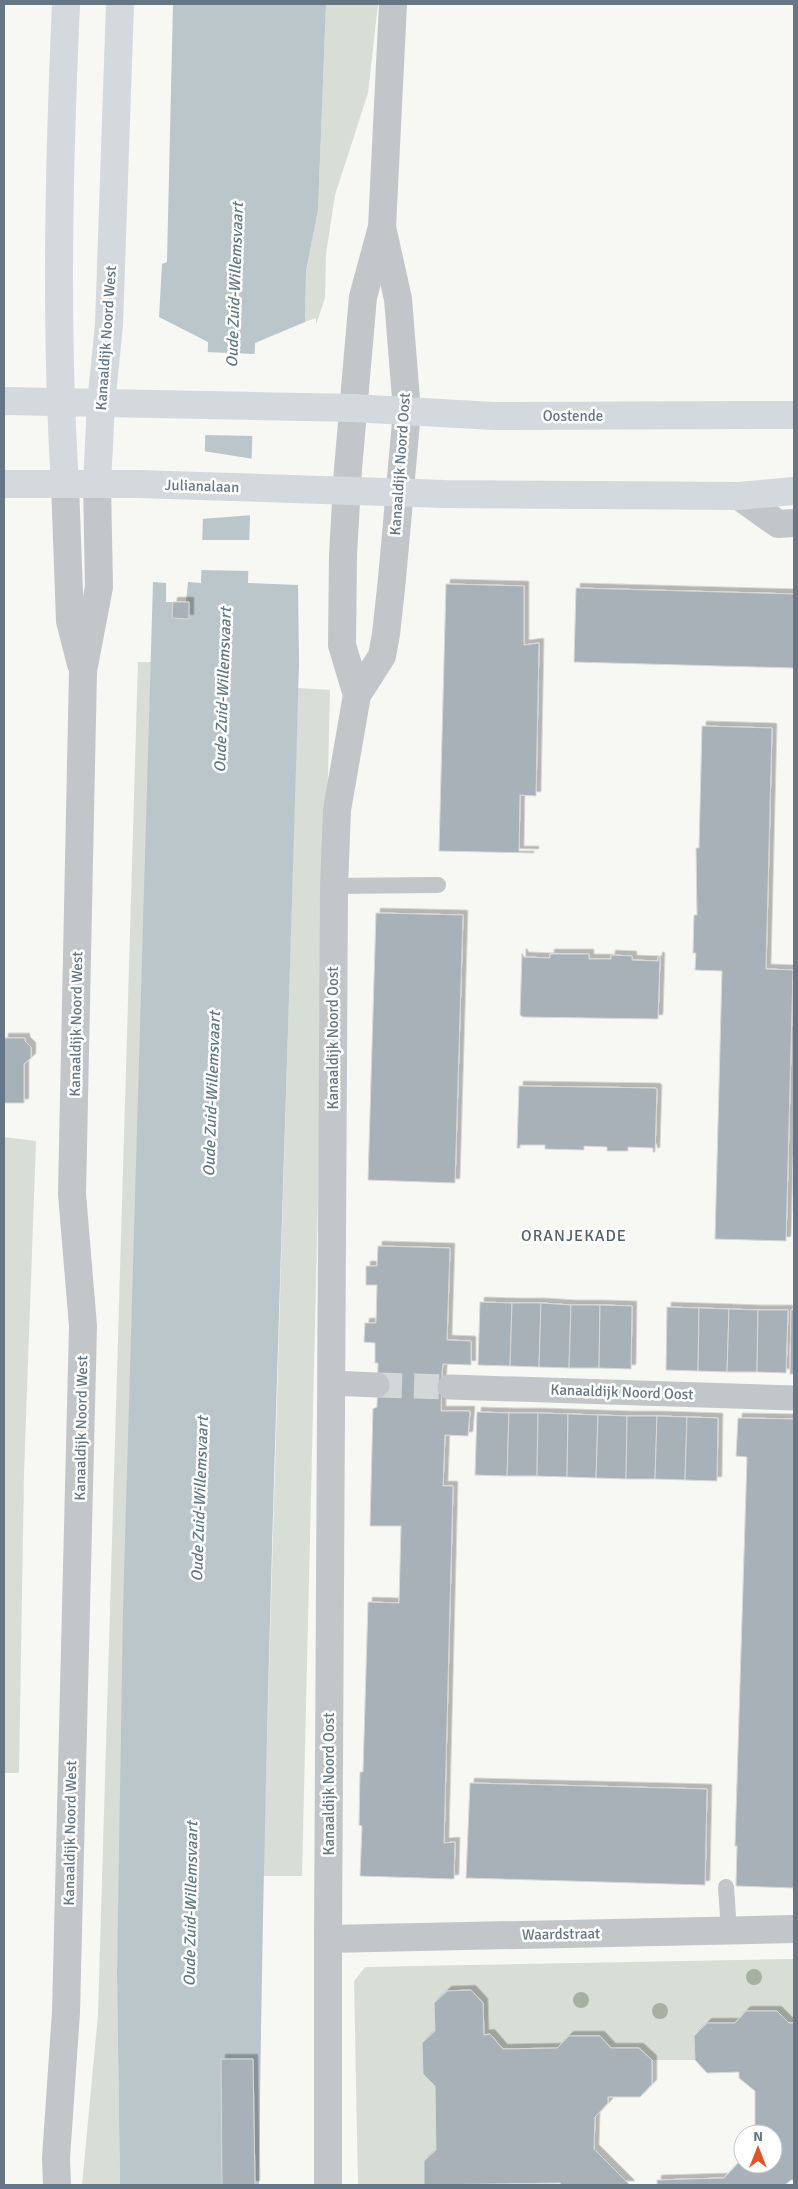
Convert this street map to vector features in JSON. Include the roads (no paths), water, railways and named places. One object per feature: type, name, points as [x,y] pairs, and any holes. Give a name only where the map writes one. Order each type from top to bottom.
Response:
[{"type":"main road","name":"Kanaaldijk Noord West","points":[[65,484],[60,403],[61,115],[66,4]]},
{"type":"main road","name":"Kanaaldijk Noord West","points":[[97,484],[101,404],[109,325],[120,4]]},
{"type":"main road","points":[[4,401],[353,408]]},
{"type":"main road","name":"Oostende","points":[[353,408],[493,416],[794,415]]},
{"type":"main road","name":"Julianalaan","points":[[4,484],[200,486],[400,493]]},
{"type":"main road","points":[[400,493],[739,496],[794,491]]},
{"type":"street","name":"Kanaaldijk Noord Oost","points":[[357,695],[342,644],[346,490],[363,297],[382,227],[394,4]]},
{"type":"street","name":"Kanaaldijk Noord Oost","points":[[328,2185],[334,886],[337,810],[357,695],[382,656],[392,579],[406,412],[398,299],[382,227]]},
{"type":"street","name":"Kanaaldijk Noord West","points":[[65,484],[70,621],[83,671]]},
{"type":"street","name":"Kanaaldijk Noord West","points":[[57,2185],[57,2148],[66,2012],[83,1326],[72,1194],[83,671],[99,587],[97,484]]},
{"type":"street","points":[[739,496],[789,527]]},
{"type":"street","points":[[331,1383],[377,1385]]},
{"type":"street","name":"Kanaaldijk Noord Oost","points":[[450,1387],[794,1398]]},
{"type":"street","name":"Waardstraat","points":[[328,1939],[794,1929]]},
{"type":"lane","points":[[334,886],[438,885]]},
{"type":"lane","points":[[726,1887],[729,1931]]},
{"type":"water","name":"Oude Zuid-Willemsvaart","points":[[173,4],[326,4],[318,210],[306,271],[305,322],[255,343],[248,583],[298,585],[299,663],[270,1614],[259,2185],[120,2185],[117,1975],[123,1609],[153,582],[166,583],[166,602],[186,602],[188,582],[201,583],[208,342],[159,317],[162,264],[167,262]]},
{"type":"tunnel","points":[[377,1385],[450,1387]]},
{"type":"district","name":"ORANJEKADE","points":[[574,1235]]}]
